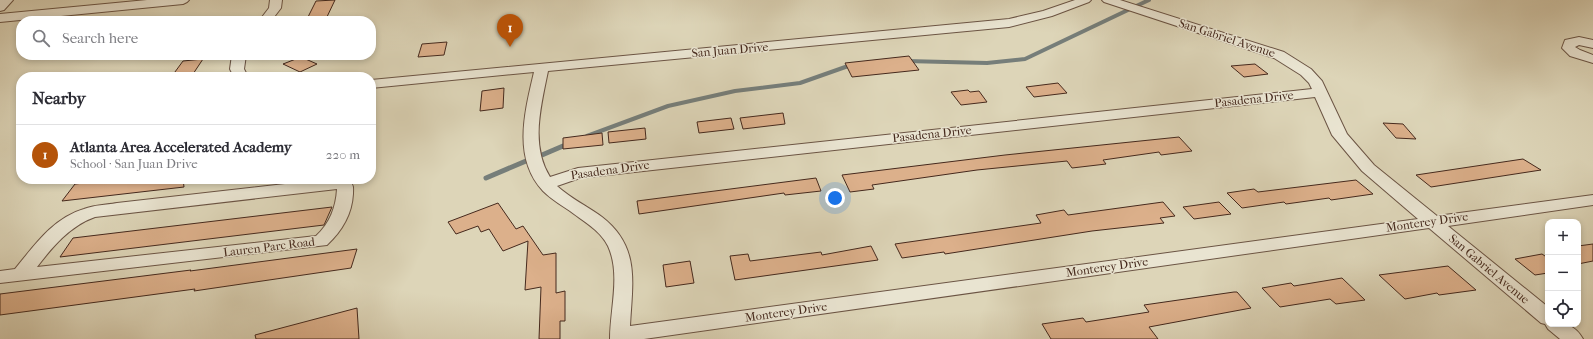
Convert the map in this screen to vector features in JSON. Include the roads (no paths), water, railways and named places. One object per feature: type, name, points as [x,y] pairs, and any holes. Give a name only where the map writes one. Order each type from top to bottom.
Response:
[{"type":"street","points":[[0,7],[7,0]]},
{"type":"street","points":[[20,16],[183,0]]},
{"type":"street","points":[[269,16],[275,8],[276,0]]},
{"type":"street","name":"San Juan Drive","points":[[376,84],[1009,23],[1039,17],[1062,10],[1084,0]]},
{"type":"street","name":"San Gabriel Avenue","points":[[1108,0],[1279,55],[1306,72],[1315,81],[1340,135],[1368,168],[1545,315]]},
{"type":"street","points":[[0,18],[16,16]]},
{"type":"street","points":[[1593,44],[1579,40],[1570,43],[1568,48],[1575,53],[1593,59]]},
{"type":"street","points":[[238,60],[237,69],[238,72]]},
{"type":"street","points":[[542,68],[532,116],[531,143],[536,168],[546,184],[559,196],[609,231],[618,247],[623,270],[620,337]]},
{"type":"street","name":"Pasadena Drive","points":[[546,184],[578,173],[1320,92]]},
{"type":"street","name":"Lauren Parc Road","points":[[20,275],[55,234],[72,220],[87,213],[117,208],[328,184]]},
{"type":"street","name":"Lauren Parc Road","points":[[0,277],[321,241],[329,234],[337,222],[345,202],[345,186],[340,184]]},
{"type":"street","name":"Monterey Drive","points":[[620,337],[1433,221],[1593,200]]},
{"type":"street","points":[[1558,327],[1572,339]]},
{"type":"waterway","points":[[906,61],[987,63],[1025,59],[1149,0]]},
{"type":"waterway","points":[[587,136],[668,106],[735,91],[800,83],[851,65]]},
{"type":"waterway","points":[[561,147],[568,144]]},
{"type":"waterway","points":[[542,155],[563,146]]},
{"type":"waterway","points":[[486,178],[526,161]]},
{"type":"place","name":"Atlanta Area Accelerated Academy","points":[[510,47]]}]
